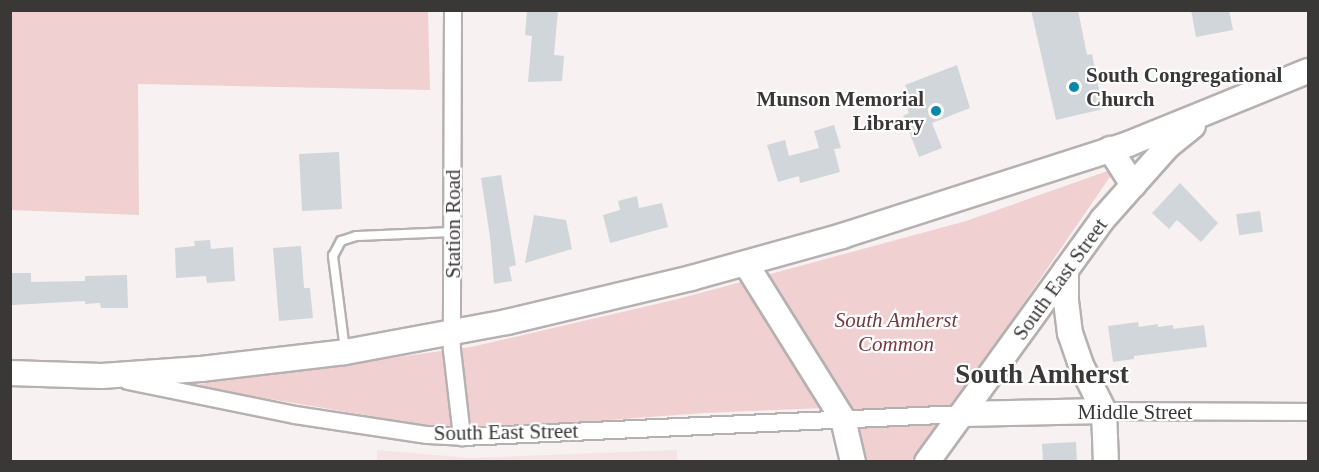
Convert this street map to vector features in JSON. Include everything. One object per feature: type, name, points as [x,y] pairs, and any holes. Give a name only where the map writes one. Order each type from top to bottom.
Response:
[{"type":"main road","name":"South East Street","points":[[10,373],[102,376],[201,369],[345,352],[507,322],[746,264],[842,236],[1110,149],[1308,71]]},
{"type":"main road","name":"South East Street","points":[[962,414],[1102,220],[1168,146],[1232,102]]},
{"type":"main road","points":[[1110,149],[1133,185]]},
{"type":"main road","points":[[746,264],[843,419],[853,462]]},
{"type":"main road","points":[[1066,270],[1066,301],[1070,333],[1080,365],[1104,411],[1106,462]]},
{"type":"main road","name":"Middle Street","points":[[962,414],[1104,411]]},
{"type":"main road","points":[[927,462],[962,414]]},
{"type":"street","name":"Station Road","points":[[453,10],[452,332],[454,382],[462,437]]},
{"type":"street","name":"South East Street","points":[[102,376],[295,415],[428,435],[462,437],[962,414]]},
{"type":"street","name":"Middle Street","points":[[1104,411],[1308,412]]},
{"type":"lane","points":[[345,352],[333,256],[341,241],[356,236],[453,232]]},
{"type":"shaded area","points":[[377,450],[470,458],[677,450],[677,461],[377,462]]},
{"type":"green space","points":[[11,10],[428,11],[430,90],[138,84],[139,215],[11,210]]},
{"type":"green space","name":"South Amherst Common","points":[[1116,168],[955,403],[911,461],[859,461],[858,437],[850,407],[704,413],[459,431],[205,388],[199,384],[471,347],[678,299],[966,221]]},
{"type":"building","points":[[527,10],[558,10],[554,55],[564,56],[562,81],[528,82],[532,36],[525,35]]},
{"type":"building","name":"South Congregational Church","points":[[1031,10],[1078,10],[1087,55],[1092,54],[1103,109],[1056,120]]},
{"type":"building","points":[[1191,10],[1229,10],[1233,30],[1196,37]]},
{"type":"building","name":"Munson Memorial Library","points":[[957,65],[970,108],[932,123],[942,148],[919,157],[903,116],[909,113],[901,92],[907,89],[905,85]]},
{"type":"building","points":[[834,125],[841,148],[834,149],[840,172],[800,183],[799,176],[778,182],[767,145],[785,140],[789,156],[819,148],[814,131]]},
{"type":"building","points":[[339,152],[342,209],[302,211],[299,154]]},
{"type":"building","points":[[501,175],[516,265],[509,267],[512,281],[494,284],[481,178]]},
{"type":"building","points":[[1180,183],[1218,223],[1201,242],[1177,220],[1169,229],[1152,213]]},
{"type":"building","points":[[637,196],[639,208],[662,203],[668,227],[610,243],[603,215],[620,210],[618,201]]},
{"type":"building","points":[[1260,211],[1263,232],[1239,235],[1236,214]]},
{"type":"building","points":[[534,215],[566,220],[572,249],[525,263]]},
{"type":"building","points":[[210,240],[211,249],[233,247],[235,281],[207,283],[206,276],[176,278],[175,248],[195,246],[194,241]]},
{"type":"building","points":[[301,246],[304,288],[310,288],[313,318],[279,321],[273,248]]},
{"type":"building","points":[[10,273],[31,273],[31,282],[85,281],[85,276],[127,275],[128,308],[101,308],[100,303],[85,304],[85,301],[12,305]]},
{"type":"building","points":[[1138,322],[1139,327],[1158,324],[1158,327],[1173,325],[1173,329],[1204,325],[1207,347],[1134,356],[1134,359],[1113,362],[1108,326]]},
{"type":"building","points":[[1076,442],[1077,462],[1043,462],[1042,444]]},
{"type":"place","name":"South Congregational Church","points":[[1074,87]]},
{"type":"place","name":"Munson Memorial Library","points":[[936,111]]},
{"type":"district","name":"South Amherst","points":[[1042,375]]}]
